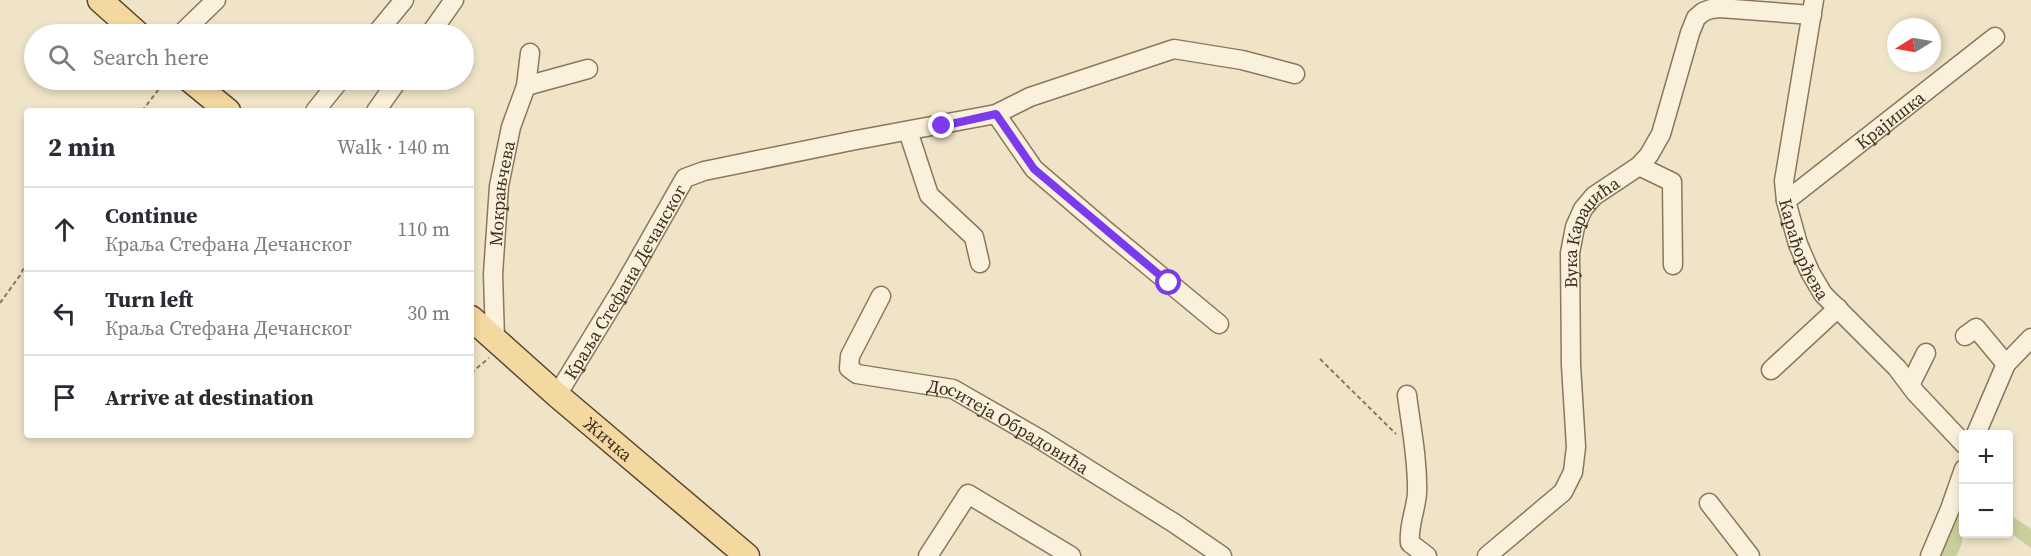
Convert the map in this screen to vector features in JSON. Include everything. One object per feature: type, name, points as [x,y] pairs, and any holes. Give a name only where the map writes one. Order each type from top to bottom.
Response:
[{"type":"main road","points":[[112,4],[129,24]]},
{"type":"main road","points":[[202,90],[224,108]]},
{"type":"main road","name":"Жичка","points":[[474,321],[744,555]]},
{"type":"street","points":[[191,24],[216,0]]},
{"type":"street","points":[[384,24],[404,0]]},
{"type":"street","points":[[437,24],[454,0]]},
{"type":"street","name":"Вука Караџића","points":[[1487,556],[1563,492],[1573,472],[1576,447],[1571,365],[1570,253],[1575,228],[1583,210],[1594,196],[1639,166],[1650,155],[1661,134],[1696,18],[1703,12],[1720,8],[1813,8]]},
{"type":"street","name":"Карађорђева","points":[[1813,8],[1784,181],[1786,201],[1798,244],[1823,294],[1897,368],[1959,439]]},
{"type":"street","name":"Крајишка","points":[[1786,201],[1995,37]]},
{"type":"street","name":"Краља Стефана Дечанског","points":[[557,395],[624,287],[685,178],[704,171],[996,114],[1030,97],[1174,49],[1242,60],[1295,74]]},
{"type":"street","name":"Мокрањчева","points":[[495,339],[493,274],[499,186],[511,127],[526,86],[530,53]]},
{"type":"street","points":[[526,86],[588,69]]},
{"type":"street","points":[[317,108],[332,90]]},
{"type":"street","points":[[378,108],[391,90]]},
{"type":"street","points":[[996,114],[1034,169],[1219,324]]},
{"type":"street","points":[[908,131],[929,195],[974,237],[980,263]]},
{"type":"street","points":[[1639,166],[1672,182],[1673,265]]},
{"type":"street","name":"Доситеја Обрадовића","points":[[881,296],[850,356],[849,368],[857,374],[954,389],[1038,438],[1174,523],[1222,556]]},
{"type":"street","points":[[1771,370],[1838,308]]},
{"type":"street","points":[[1965,336],[1976,328],[2006,364]]},
{"type":"street","points":[[1978,430],[2006,364],[2031,338]]},
{"type":"street","points":[[1910,385],[1926,353]]},
{"type":"street","points":[[1407,395],[1417,469],[1417,496],[1409,532],[1410,543],[1427,556]]},
{"type":"street","points":[[1930,556],[1959,483]]},
{"type":"street","points":[[928,556],[968,494],[1071,556]]},
{"type":"street","points":[[1708,503],[1750,556]]},
{"type":"path","points":[[144,108],[158,90]]},
{"type":"path","points":[[0,303],[24,267]]},
{"type":"path","points":[[1320,359],[1415,453]]},
{"type":"green space","points":[[1959,502],[1959,538],[1962,538],[1960,549],[1956,556],[1938,556]]},
{"type":"green space","points":[[2013,517],[2031,529],[2031,548],[2013,535]]},
{"type":"route","points":[[942,126],[996,114],[1034,169],[1169,283]]}]
